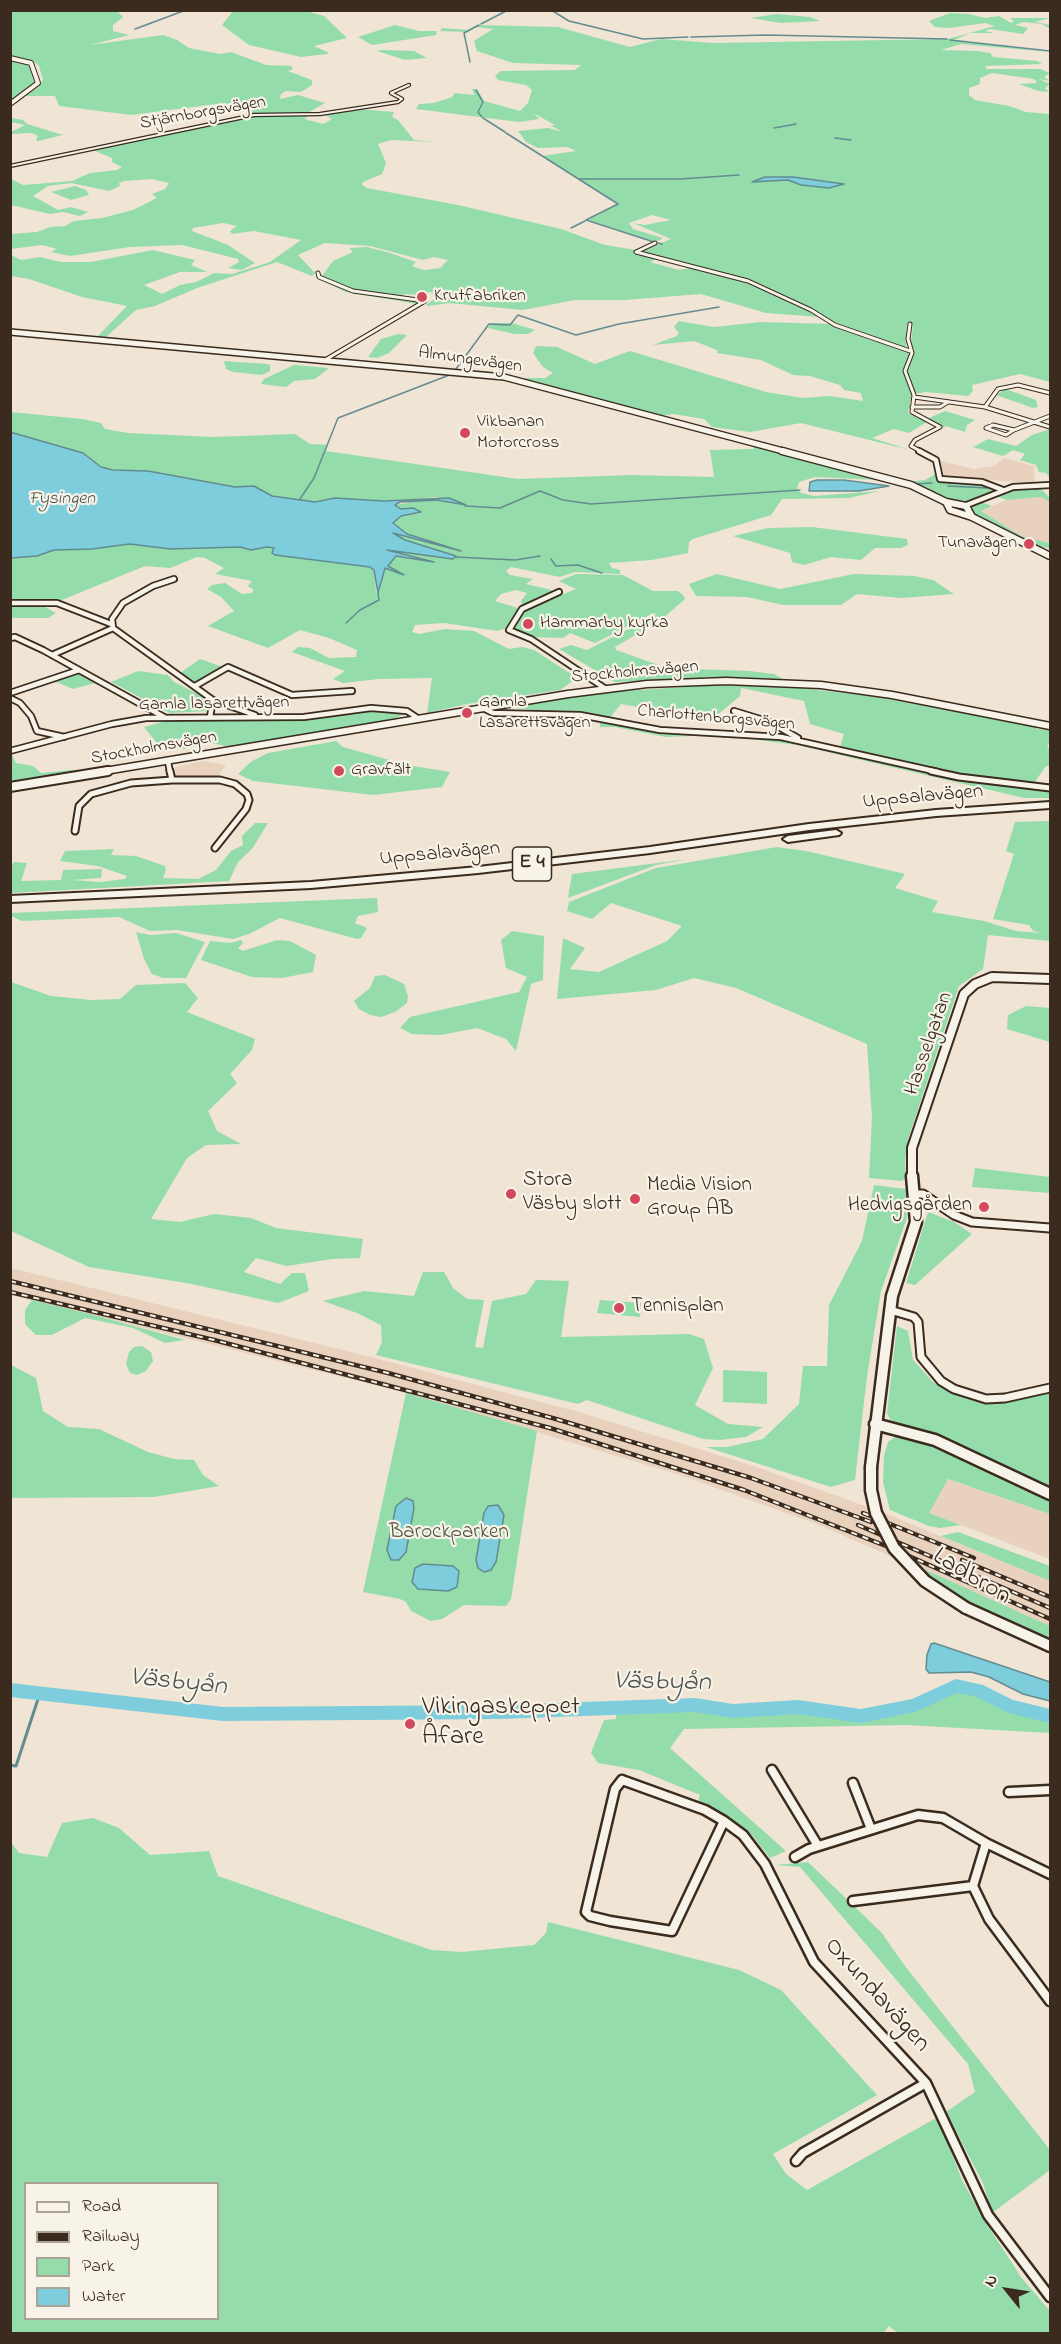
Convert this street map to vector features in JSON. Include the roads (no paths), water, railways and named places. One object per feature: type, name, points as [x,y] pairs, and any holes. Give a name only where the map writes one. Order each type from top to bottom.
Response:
[{"type":"highway","name":"Uppsalavägen","points":[[10,899],[288,887],[456,873],[936,813],[1050,805]]},
{"type":"highway","name":"Uppsalavägen","points":[[10,906],[310,892],[478,878],[942,820],[1050,813]]},
{"type":"street","points":[[10,58],[31,63],[38,83],[10,104]]},
{"type":"street","name":"Stjärnborgsvägen","points":[[10,166],[254,115],[320,114],[394,103],[402,99],[391,93],[409,85]]},
{"type":"street","points":[[655,243],[636,252],[748,281],[811,310],[835,325],[872,340],[910,351]]},
{"type":"street","points":[[318,273],[319,278],[353,291],[425,301],[325,360]]},
{"type":"street","points":[[910,324],[908,339],[910,351],[905,371],[914,398],[912,407],[914,415],[939,426],[910,443],[910,446],[936,460],[940,479],[982,482],[1004,490]]},
{"type":"street","name":"Almungevägen","points":[[10,332],[504,377],[901,482],[950,504],[966,508],[972,517]]},
{"type":"street","points":[[985,407],[998,389],[1018,385],[1050,393]]},
{"type":"street","points":[[914,398],[985,407],[1050,427]]},
{"type":"street","points":[[912,407],[943,406],[948,402]]},
{"type":"street","points":[[1014,430],[993,425],[986,428],[1006,435],[1050,416]]},
{"type":"street","points":[[958,512],[1004,490],[1020,486],[1050,485]]},
{"type":"street","name":"Almungevägen","points":[[950,504],[950,510],[972,517],[1050,556]]},
{"type":"street","points":[[1042,552],[1050,550]]},
{"type":"street","points":[[112,626],[116,610],[128,600],[174,579]]},
{"type":"street","points":[[559,592],[522,609],[509,630],[531,639],[606,688]]},
{"type":"street","points":[[10,603],[33,601],[57,603],[112,626],[213,700],[264,718]]},
{"type":"street","points":[[52,655],[112,626]]},
{"type":"street","points":[[13,637],[52,655],[164,717]]},
{"type":"street","points":[[195,686],[228,667],[292,695],[352,691]]},
{"type":"street","points":[[10,693],[79,670]]},
{"type":"street","name":"Stockholmsvägen","points":[[10,787],[606,688],[705,681],[821,685],[892,695],[1050,726]]},
{"type":"street","points":[[10,698],[26,709],[37,731],[65,737]]},
{"type":"street","points":[[210,717],[213,700]]},
{"type":"street","name":"Gamla lasarettvägen","points":[[10,751],[112,724],[164,717],[304,717],[372,708],[407,711],[419,719]]},
{"type":"street","name":"Charlottenborgsvägen","points":[[483,708],[493,713],[580,716],[660,730],[726,732],[801,740],[929,771],[1050,788]]},
{"type":"street","points":[[734,711],[770,722],[801,740]]},
{"type":"street","points":[[168,762],[172,780]]},
{"type":"street","points":[[75,831],[79,806],[91,794],[131,783],[220,780],[235,784],[247,794],[249,800],[246,809],[215,848]]},
{"type":"street","name":"Hasselgatan","points":[[875,1424],[890,1310],[900,1264],[915,1222],[915,1194],[911,1169],[912,1148],[964,994],[975,984],[992,977],[1018,976],[1050,979]]},
{"type":"street","points":[[915,1194],[923,1194],[954,1215],[972,1222],[1050,1228]]},
{"type":"street","points":[[890,1310],[908,1315],[918,1322],[921,1357],[940,1381],[954,1389],[986,1399],[1005,1398],[1050,1388]]},
{"type":"street","points":[[875,1424],[935,1440],[1050,1494]]},
{"type":"street","name":"Ladbron","points":[[875,1424],[870,1490],[876,1513],[894,1548],[924,1581],[966,1608],[1050,1646]]},
{"type":"street","points":[[772,1770],[818,1846]]},
{"type":"street","name":"Oxundavägen","points":[[723,1821],[672,1930],[667,1932],[590,1916],[586,1912],[614,1792],[622,1779],[677,1798],[723,1821],[743,1835],[760,1857],[813,1962],[926,2083],[940,2108],[988,2215],[1050,2297]]},
{"type":"street","points":[[853,1783],[871,1829]]},
{"type":"street","points":[[1010,1792],[1050,1790]]},
{"type":"street","points":[[795,1857],[818,1846],[871,1829],[918,1815],[932,1815],[1050,1874]]},
{"type":"street","points":[[986,1843],[974,1886],[976,1896],[989,1919],[1050,2001]]},
{"type":"street","points":[[853,1901],[974,1886]]},
{"type":"street","points":[[796,2161],[803,2153],[926,2083]]},
{"type":"water","points":[[765,177],[793,177],[844,184],[829,188],[801,185],[788,180],[752,182]]},
{"type":"water","name":"Fysingen","points":[[10,432],[83,453],[101,467],[113,470],[148,471],[235,487],[254,486],[272,496],[315,502],[335,498],[384,501],[449,498],[466,505],[437,500],[400,502],[395,505],[401,509],[413,508],[421,512],[401,516],[393,523],[407,534],[461,551],[393,533],[405,540],[456,556],[453,559],[387,550],[434,562],[396,556],[388,566],[404,575],[385,568],[378,593],[374,570],[370,567],[275,555],[272,553],[274,548],[267,547],[251,550],[240,547],[170,549],[130,544],[92,549],[54,550],[37,556],[11,558]]},
{"type":"water","points":[[844,480],[889,486],[859,491],[809,491],[810,482]]},
{"type":"water","points":[[406,1498],[413,1501],[414,1508],[406,1552],[399,1560],[391,1560],[387,1550],[396,1506]]},
{"type":"water","points":[[498,1505],[504,1515],[496,1562],[491,1570],[484,1572],[478,1568],[476,1560],[484,1513],[488,1506]]},
{"type":"water","points":[[423,1564],[453,1566],[459,1571],[457,1587],[448,1591],[418,1589],[412,1582],[415,1568]]},
{"type":"water","points":[[934,1643],[1050,1682],[1050,1701],[1023,1694],[989,1677],[971,1672],[929,1673],[926,1669],[927,1655],[931,1644]]},
{"type":"waterway","points":[[135,29],[186,10]]},
{"type":"waterway","points":[[481,24],[508,10]]},
{"type":"waterway","points":[[551,10],[569,21],[643,39],[688,37]]},
{"type":"waterway","points":[[470,62],[464,33],[479,25]]},
{"type":"waterway","points":[[691,37],[766,35],[947,39]]},
{"type":"waterway","points":[[950,40],[1050,51]]},
{"type":"waterway","points":[[476,90],[483,102],[478,112],[482,117]]},
{"type":"waterway","points":[[483,118],[505,132]]},
{"type":"waterway","points":[[774,128],[796,124]]},
{"type":"waterway","points":[[506,133],[618,204],[586,220],[654,242]]},
{"type":"waterway","points":[[835,138],[851,140]]},
{"type":"waterway","points":[[580,179],[680,179],[739,175]]},
{"type":"waterway","points":[[571,228],[585,221]]},
{"type":"waterway","points":[[658,243],[662,244]]},
{"type":"waterway","points":[[456,369],[489,324],[510,325],[518,315],[576,335],[619,324],[719,307]]},
{"type":"waterway","points":[[300,499],[314,478],[338,418],[452,374]]},
{"type":"waterway","points":[[914,484],[932,483]]},
{"type":"waterway","points":[[948,486],[987,488]]},
{"type":"waterway","points":[[465,506],[500,508],[540,491],[563,500],[591,504],[800,490]]},
{"type":"waterway","points":[[455,557],[515,560],[540,556]]},
{"type":"waterway","points":[[551,559],[556,566],[578,565],[602,573]]},
{"type":"waterway","points":[[346,623],[360,610],[379,600],[378,593]]},
{"type":"waterway","name":"Väsbyån","points":[[10,1690],[223,1714],[499,1712],[695,1705],[733,1711],[798,1707],[861,1716],[915,1705],[956,1686],[977,1690],[1009,1706],[1050,1716]]},
{"type":"waterway","points":[[10,1765],[16,1766],[40,1693]]},
{"type":"railway","points":[[10,1281],[388,1373],[556,1419],[751,1478],[871,1522]]},
{"type":"railway","points":[[10,1292],[214,1340],[550,1428],[744,1490],[891,1548],[1050,1619]]},
{"type":"railway","points":[[863,1513],[974,1558]]},
{"type":"railway","points":[[858,1525],[1050,1608]]},
{"type":"railway","points":[[962,1560],[1050,1597]]},
{"type":"place","name":"Krutfabriken","points":[[422,297]]},
{"type":"place","name":"Vikbanan Motorcross","points":[[465,433]]},
{"type":"place","name":"Tunavägen","points":[[1029,544]]},
{"type":"place","name":"Hammarby kyrka","points":[[528,624]]},
{"type":"place","name":"Gamla Lasarettsvägen","points":[[467,713]]},
{"type":"place","name":"Gravfält","points":[[339,771]]},
{"type":"place","name":"Stora Väsby slott","points":[[511,1194]]},
{"type":"place","name":"Media Vision Group AB","points":[[635,1199]]},
{"type":"place","name":"Hedvigsgården","points":[[984,1207]]},
{"type":"place","name":"Tennisplan","points":[[619,1308]]},
{"type":"place","name":"Vikingaskeppet Åfare","points":[[410,1724]]},
{"type":"park label","name":"Barockparken","points":[[449,1534]]}]
